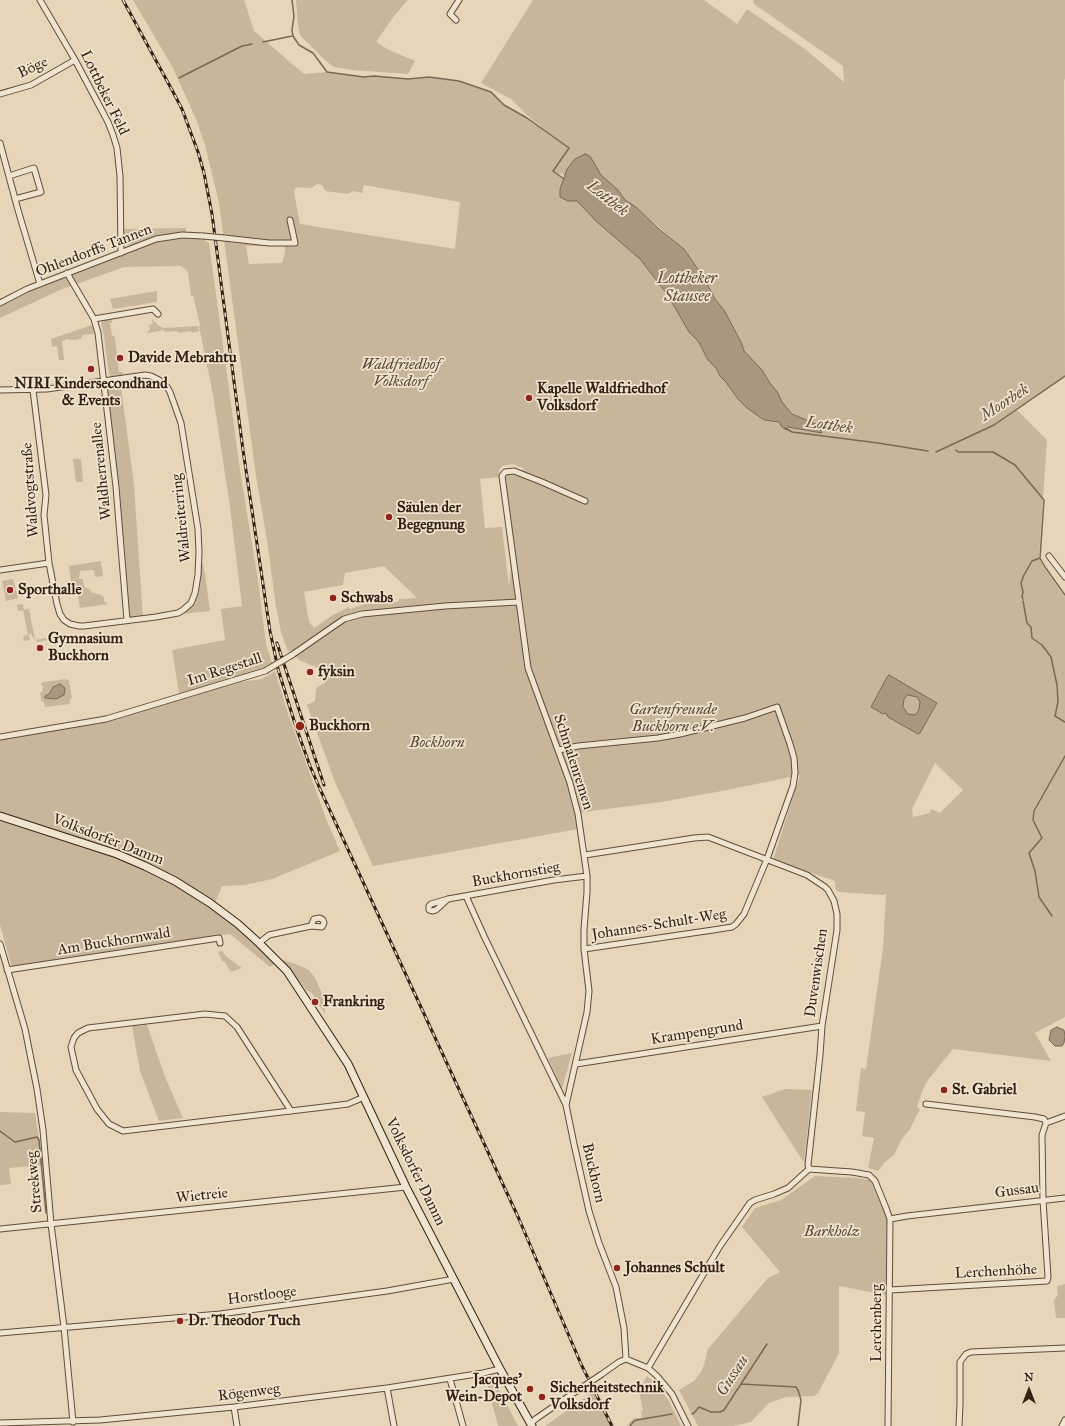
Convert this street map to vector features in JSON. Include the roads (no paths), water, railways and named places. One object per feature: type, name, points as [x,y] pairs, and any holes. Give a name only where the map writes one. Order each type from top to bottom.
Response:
[{"type":"main road","name":"Volksdorfer Damm","points":[[0,816],[117,854],[155,871],[187,888],[210,903],[259,943],[287,971],[348,1064],[406,1187],[500,1369],[532,1424]]},
{"type":"street","name":"Lottbeker Feld","points":[[40,0],[75,60],[108,122],[117,148],[120,176],[121,253]]},
{"type":"street","points":[[456,20],[450,14],[459,0]]},
{"type":"street","name":"Böge","points":[[0,94],[31,85],[75,60]]},
{"type":"street","points":[[0,143],[40,284]]},
{"type":"street","points":[[9,176],[34,168],[41,192],[15,199]]},
{"type":"street","name":"Ohlendorffs Tannen","points":[[0,303],[40,284],[156,239],[182,235],[269,243],[295,243],[290,220]]},
{"type":"street","name":"Waldherrenallee","points":[[67,274],[94,319],[98,333],[117,495],[127,620]]},
{"type":"street","points":[[94,319],[153,309],[158,314]]},
{"type":"street","name":"Waldreiterring","points":[[0,390],[33,390],[145,375],[159,380],[166,387],[173,399],[179,415],[184,436],[198,529],[199,564],[196,592],[194,598],[188,606],[178,613],[144,618],[79,626],[66,622],[58,609],[50,563]]},
{"type":"street","name":"Waldvogtstraße","points":[[33,390],[46,495],[44,515],[50,563]]},
{"type":"street","name":"Schmalenremen","points":[[566,1105],[587,1012],[589,991],[584,949],[587,892],[585,855],[578,814],[570,783],[528,668],[502,476],[505,472],[514,471],[585,501]]},
{"type":"street","points":[[1049,556],[1065,577]]},
{"type":"street","points":[[0,570],[50,563]]},
{"type":"street","name":"Im Regestall","points":[[0,737],[106,719],[237,681],[266,671],[344,619],[362,614],[445,606],[518,602]]},
{"type":"street","points":[[559,750],[578,746],[652,739],[680,734],[745,718],[777,707],[790,744],[796,773],[793,786],[767,859]]},
{"type":"street","name":"Duvenwischen","points":[[585,855],[708,837],[807,875],[825,887],[834,901],[837,930],[822,1026],[808,1165],[809,1169]]},
{"type":"street","name":"Johannes-Schult-Weg","points":[[584,949],[732,927],[740,921],[767,859]]},
{"type":"street","name":"Buckhornstieg","points":[[448,899],[554,880],[587,876]]},
{"type":"street","name":"Buckhorn","points":[[466,896],[566,1105],[590,1211],[599,1243],[616,1287],[624,1328],[626,1359]]},
{"type":"street","points":[[259,943],[269,935],[311,926]]},
{"type":"street","name":"Am Buckhornwald","points":[[7,970],[219,938],[220,943]]},
{"type":"street","name":"Streekweg","points":[[0,944],[25,1030],[37,1089],[43,1130],[51,1224],[64,1327],[73,1422]]},
{"type":"street","points":[[290,1111],[237,1027],[225,1016],[206,1014],[88,1028],[78,1033],[74,1038],[71,1047],[76,1070],[97,1109],[109,1124],[123,1131],[290,1111],[348,1104],[364,1097]]},
{"type":"street","name":"Krampengrund","points":[[576,1064],[822,1026]]},
{"type":"street","points":[[926,1104],[1035,1117],[1044,1119],[1046,1123]]},
{"type":"street","points":[[1046,1123],[1058,1120],[1065,1116]]},
{"type":"street","points":[[1043,1200],[1042,1135],[1046,1123]]},
{"type":"street","points":[[648,1368],[720,1246],[748,1205],[755,1200],[788,1188],[809,1169],[852,1172],[869,1176],[875,1181],[890,1219]]},
{"type":"street","name":"Wietreie","points":[[0,1228],[406,1187]]},
{"type":"street","name":"Gussau","points":[[890,1219],[1065,1198]]},
{"type":"street","name":"Lerchenhöhe","points":[[890,1290],[1047,1281],[1043,1200]]},
{"type":"street","name":"Lerchenberg","points":[[888,1426],[890,1219]]},
{"type":"street","name":"Horstlooge","points":[[0,1333],[227,1313],[387,1292],[454,1279]]},
{"type":"street","points":[[959,1426],[960,1362],[966,1354],[971,1352],[1065,1348]]},
{"type":"street","points":[[532,1424],[537,1418],[619,1362],[626,1359],[648,1368],[657,1376],[672,1394],[688,1426]]},
{"type":"street","name":"Rögenweg","points":[[0,1423],[73,1422],[234,1407],[450,1379],[500,1369]]},
{"type":"street","points":[[450,1379],[463,1426]]},
{"type":"street","points":[[387,1388],[394,1426]]},
{"type":"street","points":[[234,1407],[237,1426]]},
{"type":"street","points":[[1062,1426],[1065,1420]]},
{"type":"water","name":"Lottbeker Stausee","points":[[585,154],[590,156],[601,175],[618,190],[625,200],[636,207],[658,228],[684,249],[704,278],[715,299],[724,310],[742,344],[744,351],[762,370],[778,393],[782,402],[792,414],[818,425],[822,433],[788,427],[786,430],[779,422],[764,420],[747,408],[738,399],[720,376],[716,368],[708,360],[698,341],[689,332],[667,294],[640,259],[597,222],[577,201],[568,201],[560,197],[560,189],[567,169],[575,159]]},
{"type":"water","points":[[889,675],[937,703],[920,733],[918,734],[888,717],[886,713],[883,714],[871,707]],"holes":[[[908,695],[917,697],[920,702],[919,710],[915,715],[908,714],[903,707],[904,699]]]},
{"type":"water","points":[[60,684],[65,688],[64,695],[56,699],[45,698],[53,687]]},
{"type":"water","points":[[1057,1027],[1064,1030],[1065,1036],[1062,1046],[1055,1046],[1049,1040],[1051,1030]]},
{"type":"waterway","name":"Lottbek","points":[[292,0],[294,16],[292,30],[293,36],[299,45],[313,53],[327,72],[364,77],[374,76],[408,79],[429,77],[459,81],[491,92],[504,105],[527,118],[569,148],[553,171],[564,179]]},
{"type":"waterway","points":[[263,42],[292,36]]},
{"type":"waterway","points":[[179,78],[242,46],[252,44]]},
{"type":"waterway","name":"Moorbek","points":[[936,452],[994,425],[1065,376]]},
{"type":"waterway","name":"Lottbek","points":[[785,428],[792,432],[928,451]]},
{"type":"waterway","points":[[956,450],[958,452],[993,452],[1015,465],[1044,500],[1040,558],[1032,561],[1024,575],[1021,583],[1023,599]]},
{"type":"waterway","points":[[1040,558],[1065,595]]},
{"type":"waterway","points":[[1023,601],[1027,623],[1031,627],[1032,638],[1042,645],[1051,657],[1057,685],[1058,702],[1055,716],[1065,722]]},
{"type":"waterway","points":[[1052,916],[1039,897],[1035,871],[1029,853],[1042,838],[1033,820],[1034,811],[1065,756]]},
{"type":"waterway","points":[[0,1131],[15,1142],[37,1137],[39,1140],[46,1213]]},
{"type":"waterway","name":"Gussau","points":[[692,1414],[699,1407],[711,1412],[720,1412],[724,1410],[767,1344]]},
{"type":"waterway","points":[[741,1384],[796,1387],[801,1400],[798,1426]]},
{"type":"waterway","name":"Gussau","points":[[630,1426],[637,1420],[672,1414]]},
{"type":"railway","points":[[123,0],[182,109],[204,173],[212,214],[243,450],[270,631],[278,669],[296,727],[320,789],[519,1219],[581,1364],[612,1426]]},
{"type":"railway","points":[[277,643],[324,785]]},
{"type":"place","name":"Davide Mebrahtu","points":[[120,358]]},
{"type":"place","name":"NIRI Kindersecondhand & Events","points":[[91,369]]},
{"type":"place","name":"Kapelle Waldfriedhof Volksdorf","points":[[529,398]]},
{"type":"place","name":"Säulen der Begegnung","points":[[389,517]]},
{"type":"place","name":"Sporthalle","points":[[10,590]]},
{"type":"place","name":"Schwabs","points":[[333,598]]},
{"type":"place","name":"Gymnasium Buckhorn","points":[[40,648]]},
{"type":"place","name":"fyksin","points":[[310,672]]},
{"type":"place","name":"Buckhorn","points":[[300,726]]},
{"type":"place","name":"Frankring","points":[[315,1002]]},
{"type":"place","name":"St. Gabriel","points":[[944,1090]]},
{"type":"place","name":"Johannes Schult","points":[[617,1268]]},
{"type":"place","name":"Dr. Theodor Tuch","points":[[180,1321]]},
{"type":"place","name":"Jacques’ Wein-Depot","points":[[530,1389]]},
{"type":"place","name":"Sicherheitstechnik Volksdorf","points":[[542,1397]]},
{"type":"park label","name":"Waldfriedhof Volksdorf","points":[[401,374]]},
{"type":"park label","name":"Gartenfreunde Buckhorn e.V.","points":[[673,718]]},
{"type":"park label","name":"Bockhorn","points":[[437,743]]},
{"type":"park label","name":"Barkholz","points":[[832,1232]]}]
